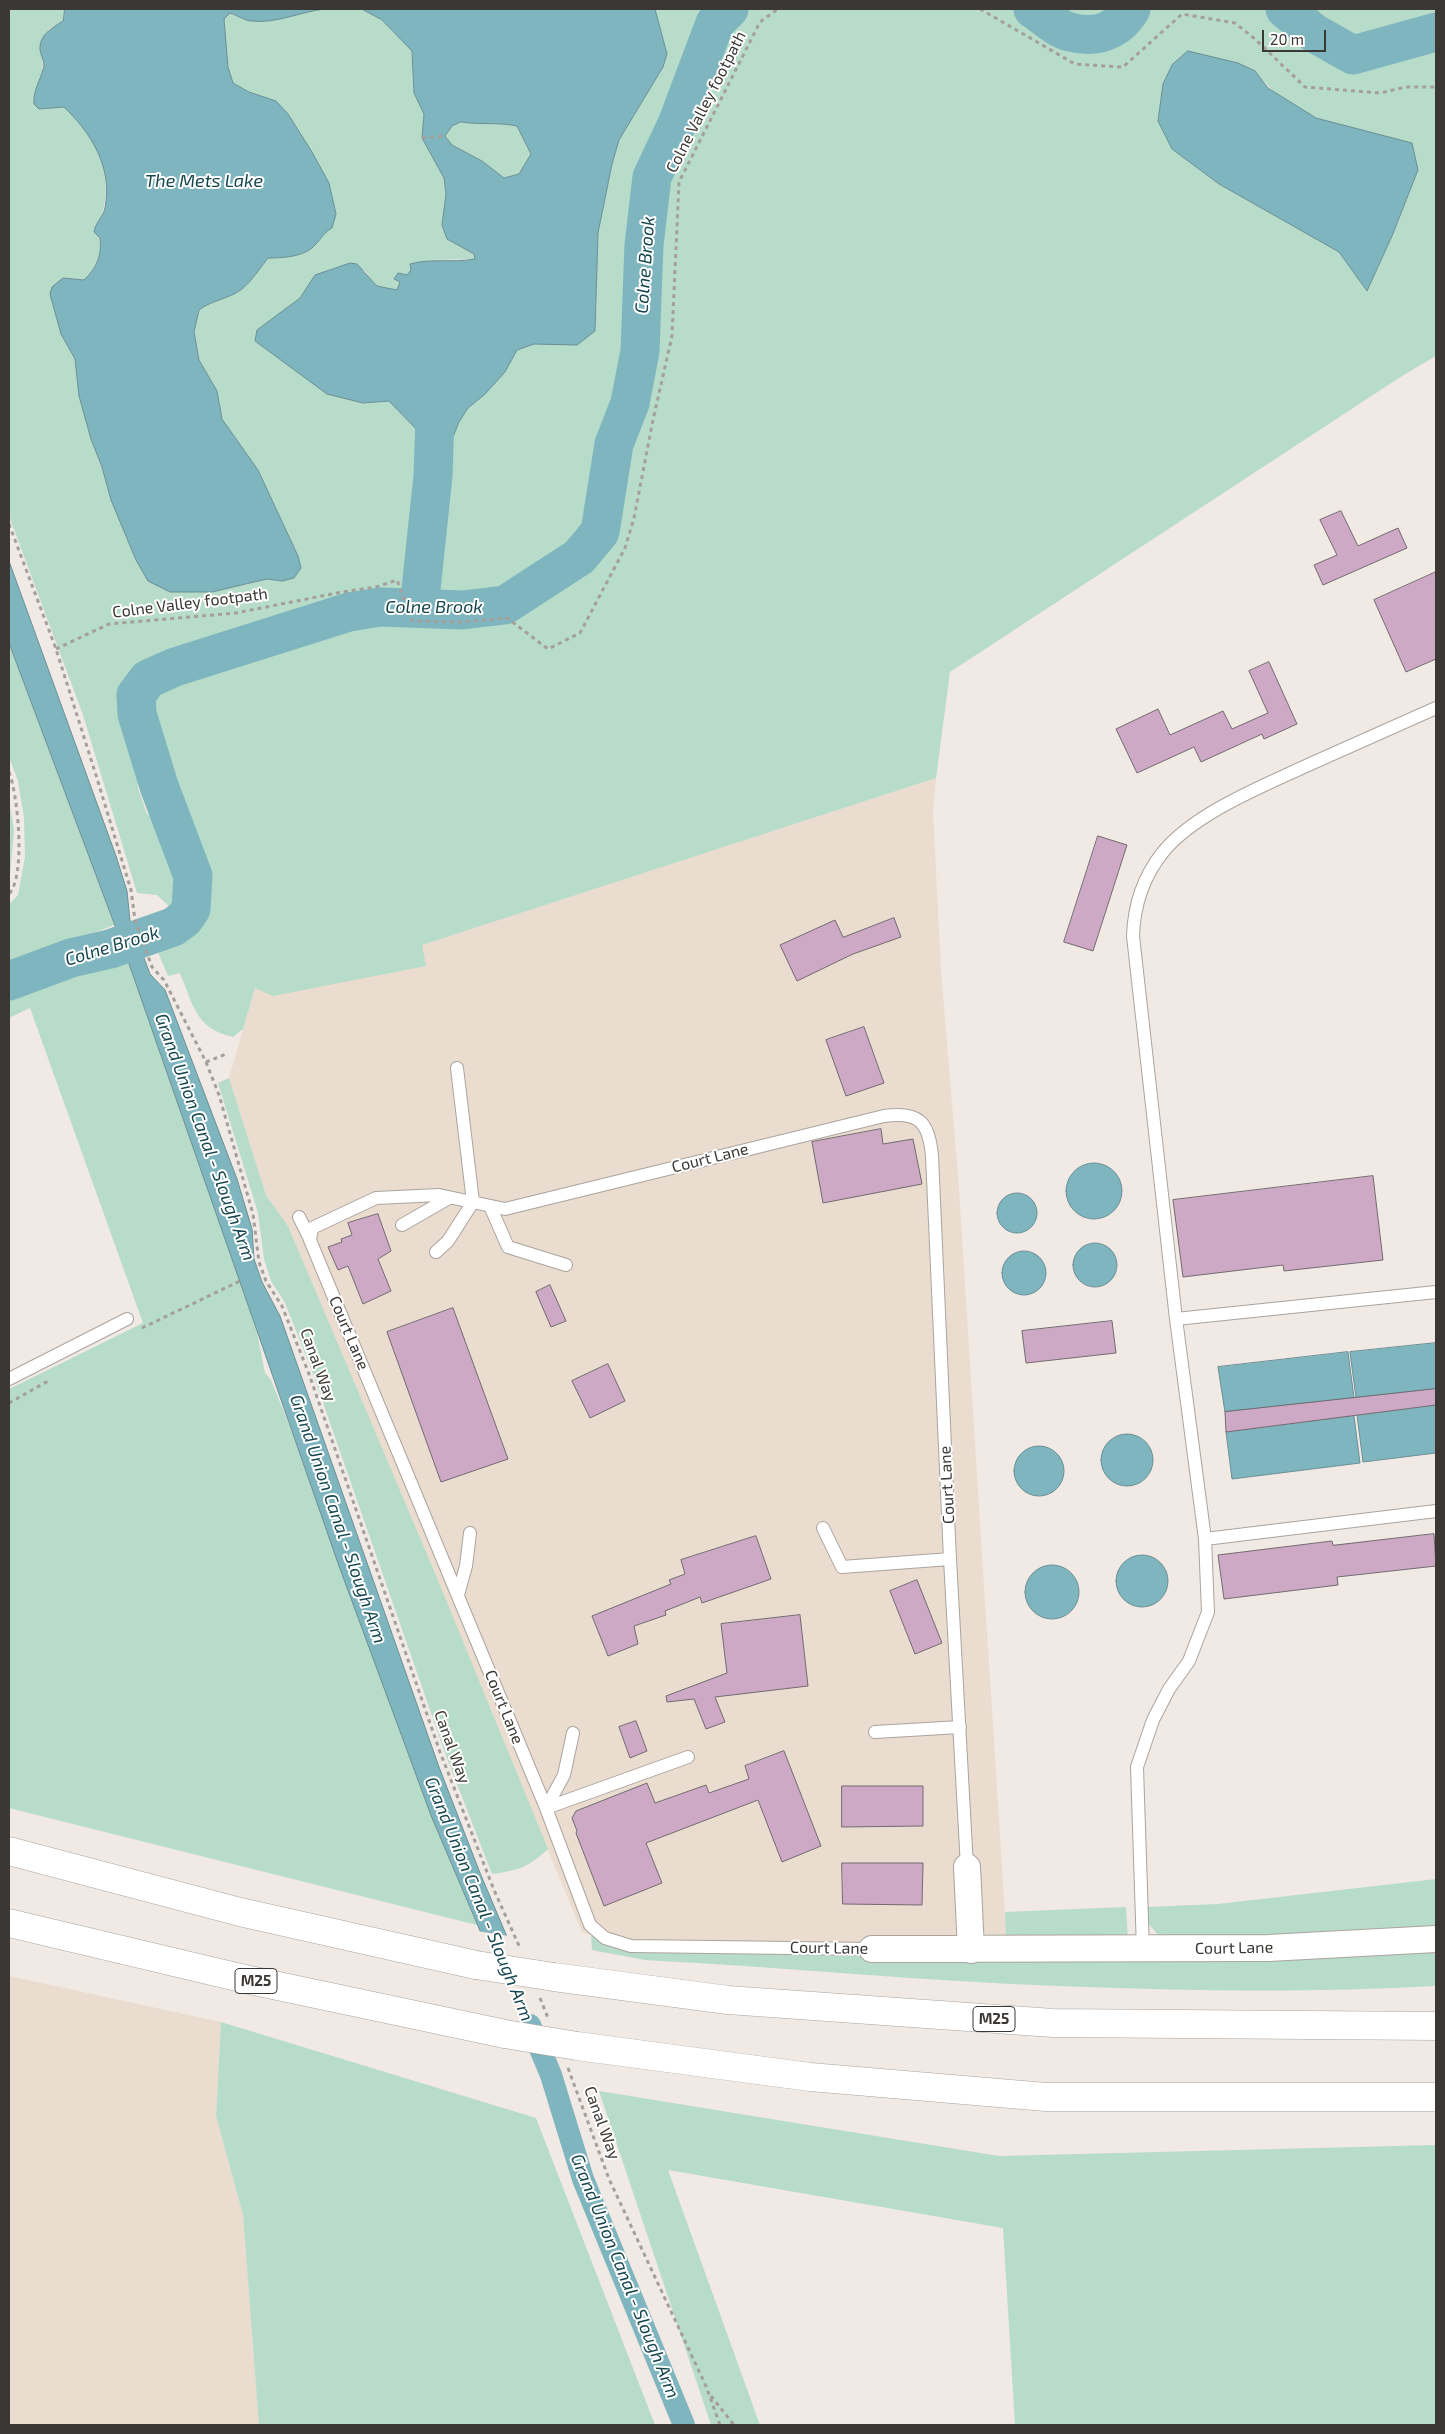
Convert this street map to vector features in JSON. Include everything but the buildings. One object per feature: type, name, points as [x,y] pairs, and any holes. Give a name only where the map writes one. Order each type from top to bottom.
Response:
[{"type":"highway","name":"M25","points":[[9,1851],[240,1912],[476,1965],[546,1985],[1053,2024],[1436,2026]]},
{"type":"highway","name":"M25","points":[[9,1923],[245,1979],[505,2034],[571,2055],[1046,2097],[1436,2097]]},
{"type":"street","points":[[967,1867],[971,1950]]},
{"type":"street","name":"Court Lane","points":[[872,1949],[1143,1950],[1268,1948],[1436,1939]]},
{"type":"lane","points":[[1143,1950],[1137,1767],[1153,1720],[1169,1689],[1189,1661],[1208,1612],[1205,1539],[1176,1319],[1133,936],[1137,902],[1147,876],[1164,852],[1181,835],[1239,797],[1436,708]]},
{"type":"lane","points":[[436,1252],[448,1241],[473,1202],[457,1068]]},
{"type":"lane","name":"Court Lane","points":[[872,1949],[632,1946],[612,1941],[590,1925],[546,1808],[309,1237],[311,1230],[317,1224],[376,1198],[439,1195],[505,1209],[900,1113],[915,1118],[928,1130],[932,1156],[950,1559],[967,1867]]},
{"type":"lane","points":[[402,1225],[449,1198]]},
{"type":"lane","points":[[490,1206],[508,1248],[566,1264]]},
{"type":"lane","points":[[299,1217],[309,1237]]},
{"type":"lane","points":[[1176,1319],[1436,1292]]},
{"type":"lane","points":[[9,1380],[127,1319]]},
{"type":"lane","points":[[1205,1539],[1436,1511]]},
{"type":"lane","points":[[823,1528],[842,1568],[950,1559]]},
{"type":"lane","points":[[458,1595],[466,1566],[470,1533]]},
{"type":"lane","points":[[875,1732],[960,1727]]},
{"type":"lane","points":[[546,1808],[564,1775],[573,1732]]},
{"type":"lane","points":[[546,1808],[688,1757]]},
{"type":"path","name":"Colne Valley footpath","points":[[56,649],[109,624],[236,613],[342,592],[376,588],[397,580],[412,621],[461,622],[508,618],[548,649],[580,633],[626,548],[634,518],[652,420],[672,336],[679,182],[760,22],[778,9]]},
{"type":"path","points":[[980,9],[1075,64],[1123,67],[1182,14],[1235,23],[1256,40],[1305,87],[1380,93],[1406,88],[1436,87]]},
{"type":"path","points":[[422,138],[444,136]]},
{"type":"path","name":"Canal Way","points":[[9,524],[56,649],[131,890],[134,920],[152,967],[164,980],[206,1062],[218,1095],[253,1214],[259,1262],[266,1281],[282,1306],[309,1374],[440,1752],[494,1890],[523,1957]]},
{"type":"path","points":[[9,772],[13,782],[20,832],[18,861],[12,890],[9,894]]},
{"type":"path","points":[[206,1062],[226,1054]]},
{"type":"path","points":[[546,1985],[548,2019]]},
{"type":"path","name":"Canal Way","points":[[571,2055],[609,2179],[709,2394],[720,2425]]},
{"type":"path","points":[[709,2394],[734,2425]]},
{"type":"shaded area","points":[[936,778],[933,812],[941,971],[958,1176],[1006,1932],[1005,1960],[629,1950],[582,1932],[288,1226],[266,1195],[229,1078],[255,988],[425,966],[421,945]]},
{"type":"shaded area","points":[[9,1976],[221,2022],[216,2116],[243,2215],[259,2425],[9,2425]]},
{"type":"green space","points":[[9,9],[65,9],[63,21],[49,29],[40,50],[43,71],[39,109],[64,107],[92,138],[104,171],[106,195],[101,217],[95,226],[98,233],[99,254],[94,268],[84,280],[63,278],[61,334],[75,359],[79,396],[91,439],[136,560],[245,585],[267,579],[282,581],[298,556],[258,470],[222,419],[217,391],[199,360],[194,332],[199,310],[242,289],[268,258],[291,256],[308,251],[332,228],[298,132],[288,114],[276,101],[249,92],[233,83],[224,35],[224,19],[230,13],[249,21],[327,9],[365,9],[382,20],[412,51],[414,93],[424,114],[422,138],[444,178],[446,194],[442,226],[447,239],[474,254],[475,259],[431,260],[410,265],[411,270],[407,275],[394,279],[400,282],[397,290],[377,286],[365,271],[350,263],[315,275],[300,298],[281,313],[255,341],[285,363],[363,403],[389,401],[420,433],[422,458],[428,472],[415,604],[381,602],[335,611],[185,659],[142,676],[130,696],[132,724],[138,749],[138,788],[147,814],[162,823],[185,864],[187,888],[181,911],[173,910],[157,895],[137,893],[83,715],[9,516]]},
{"type":"green space","points":[[655,9],[724,9],[712,21],[684,99],[648,176],[641,243],[637,349],[627,399],[610,443],[596,531],[576,555],[504,601],[460,607],[424,604],[441,467],[459,422],[468,408],[505,372],[517,350],[534,344],[555,344],[595,331],[598,233],[612,164],[619,140],[663,67],[667,54]]},
{"type":"green space","points":[[735,9],[1017,9],[1068,36],[1099,40],[1126,25],[1136,9],[1280,9],[1309,33],[1350,56],[1436,35],[1436,356],[1402,376],[950,672],[936,778],[422,945],[426,966],[273,996],[255,988],[243,1029],[233,1037],[211,1028],[203,1022],[198,1014],[180,973],[168,976],[155,945],[190,929],[200,903],[195,865],[161,780],[140,713],[139,696],[152,681],[348,615],[380,610],[458,614],[505,609],[581,559],[603,534],[619,442],[633,404],[645,349],[648,244],[658,176],[722,23]],"holes":[[[1255,71],[1288,102],[1330,129],[1418,170],[1392,236],[1367,291],[1339,252],[1219,184],[1172,149]]]},
{"type":"green space","points":[[1038,9],[1127,9],[1121,19],[1098,31],[1070,29]]},
{"type":"green space","points":[[1290,9],[1436,9],[1436,27],[1354,51],[1315,29]]},
{"type":"green space","points":[[462,122],[517,126],[531,154],[519,174],[504,178],[482,161],[452,145],[445,136],[452,126]]},
{"type":"green space","points":[[9,643],[114,925],[9,967],[9,904],[18,895],[25,857],[24,817],[18,781],[9,757]]},
{"type":"green space","points":[[9,800],[14,830],[9,887]]},
{"type":"green space","points":[[127,958],[256,1328],[265,1373],[271,1380],[286,1417],[432,1818],[477,1925],[9,1808],[9,1389],[143,1323],[30,1008],[9,1018],[9,984]]},
{"type":"green space","points":[[229,1078],[266,1195],[288,1226],[437,1578],[548,1849],[535,1860],[522,1867],[492,1874],[445,1753],[312,1371],[285,1303],[271,1281],[264,1259],[258,1213],[218,1083]]},
{"type":"green space","points":[[1436,1879],[1436,1927],[1211,1939],[1159,1936],[1147,1922],[1146,1907],[1218,1904]]},
{"type":"green space","points":[[1126,1907],[1128,1939],[1006,1939],[1005,1912]]},
{"type":"green space","points":[[591,1934],[629,1950],[1004,1960],[1436,1943],[1436,1986],[1342,1990],[1200,1990],[955,1981],[645,1960],[592,1950]]},
{"type":"green space","points":[[221,2022],[536,2118],[655,2425],[259,2425],[243,2215],[216,2116]]},
{"type":"green space","points":[[599,2091],[999,2156],[1436,2145],[1436,2425],[1015,2425],[1003,2228],[668,2170],[760,2425],[711,2425]]},
{"type":"water","name":"The Mets Lake","points":[[65,9],[326,9],[270,21],[249,21],[230,13],[224,19],[228,67],[233,83],[249,92],[276,101],[288,114],[329,183],[336,214],[332,228],[308,251],[297,255],[268,258],[242,289],[199,310],[194,332],[199,360],[217,391],[222,419],[258,470],[298,556],[301,568],[294,578],[282,581],[267,579],[212,592],[170,592],[148,581],[136,560],[111,500],[79,396],[75,359],[61,334],[50,294],[52,287],[63,278],[84,280],[95,266],[99,256],[100,238],[94,232],[105,208],[107,193],[103,165],[98,152],[74,117],[64,107],[39,109],[34,104],[36,89],[44,66],[40,45],[47,32],[63,21]]},
{"type":"water","points":[[362,9],[655,9],[667,54],[663,67],[619,140],[612,164],[598,233],[595,331],[577,345],[534,344],[517,350],[505,372],[485,394],[468,408],[459,422],[441,467],[428,472],[422,458],[420,433],[389,401],[363,403],[327,394],[255,341],[257,330],[300,298],[315,275],[350,263],[357,264],[377,286],[397,290],[400,282],[394,279],[398,273],[407,275],[411,270],[410,264],[426,261],[475,259],[474,254],[447,239],[442,225],[446,194],[444,178],[422,138],[424,114],[414,93],[412,51],[382,20]],"holes":[[[461,122],[517,126],[531,154],[519,174],[504,178],[482,161],[452,145],[445,136],[452,126]]]},
{"type":"water","points":[[1188,51],[1238,63],[1255,71],[1268,88],[1316,118],[1412,143],[1418,170],[1392,236],[1367,291],[1339,252],[1219,184],[1172,149],[1158,121],[1163,84],[1172,65]]},
{"type":"water","points":[[9,561],[116,856],[127,891],[130,921],[150,974],[165,990],[237,1179],[252,1229],[254,1259],[262,1282],[280,1316],[439,1767],[480,1873],[550,2038],[524,2034],[432,1818],[339,1566],[127,958],[9,643]]},
{"type":"water","points":[[1089,1163],[1099,1163],[1114,1171],[1120,1180],[1122,1191],[1120,1202],[1114,1211],[1099,1219],[1089,1219],[1078,1214],[1071,1207],[1066,1196],[1066,1186],[1071,1175],[1078,1168]]},
{"type":"water","points":[[1013,1193],[1021,1193],[1028,1196],[1034,1202],[1037,1213],[1034,1224],[1028,1230],[1021,1233],[1013,1233],[1006,1230],[1000,1224],[997,1217],[997,1209],[1000,1202],[1006,1196]]},
{"type":"water","points":[[1099,1243],[1111,1249],[1116,1256],[1116,1274],[1111,1281],[1104,1286],[1091,1287],[1083,1284],[1076,1277],[1073,1261],[1076,1253],[1083,1246]]},
{"type":"water","points":[[1024,1251],[1036,1255],[1042,1261],[1046,1273],[1042,1285],[1036,1291],[1024,1295],[1012,1291],[1006,1285],[1002,1273],[1006,1261],[1012,1255]]},
{"type":"water","points":[[1436,1343],[1436,1389],[1356,1398],[1350,1352]]},
{"type":"water","points":[[1348,1352],[1354,1398],[1225,1412],[1218,1367]]},
{"type":"water","points":[[1436,1405],[1436,1453],[1363,1462],[1357,1415]]},
{"type":"water","points":[[1354,1416],[1360,1463],[1232,1479],[1226,1432]]},
{"type":"water","points":[[1122,1434],[1132,1434],[1146,1441],[1153,1455],[1153,1465],[1146,1479],[1132,1486],[1122,1486],[1112,1482],[1105,1475],[1101,1465],[1101,1455],[1105,1445],[1112,1438]]},
{"type":"water","points":[[1034,1446],[1044,1446],[1057,1453],[1064,1466],[1064,1476],[1057,1489],[1044,1496],[1034,1496],[1025,1492],[1018,1485],[1014,1476],[1014,1466],[1018,1457],[1025,1450]]},
{"type":"water","points":[[1137,1555],[1147,1555],[1161,1562],[1168,1576],[1168,1586],[1161,1600],[1147,1607],[1137,1607],[1127,1603],[1120,1596],[1116,1586],[1116,1576],[1120,1566],[1127,1559]]},
{"type":"water","points":[[1047,1565],[1057,1565],[1067,1569],[1075,1577],[1079,1592],[1075,1607],[1067,1615],[1057,1619],[1047,1619],[1037,1615],[1029,1607],[1025,1597],[1025,1587],[1029,1577],[1037,1569]]},
{"type":"pier","points":[[477,1931],[509,1936],[552,2037],[522,2035]]},
{"type":"waterway","name":"Colne Brook","points":[[9,981],[71,958],[110,949],[173,927],[184,919],[191,909],[193,876],[159,786],[137,714],[136,695],[148,679],[175,667],[349,612],[380,607],[462,610],[505,605],[579,557],[600,532],[614,444],[630,403],[640,351],[644,245],[652,177],[677,124],[715,23],[729,9]]},
{"type":"waterway","name":"Colne Brook","points":[[1033,9],[1055,25],[1079,34],[1097,34],[1113,28],[1126,17],[1131,9]]},
{"type":"waterway","name":"Colne Brook","points":[[1285,9],[1314,33],[1353,55],[1436,32]]},
{"type":"waterway","points":[[419,608],[433,476],[435,417]]},
{"type":"waterway","name":"Grand Union Canal - Slough Arm","points":[[530,2025],[551,2075],[583,2179],[684,2425]]}]
